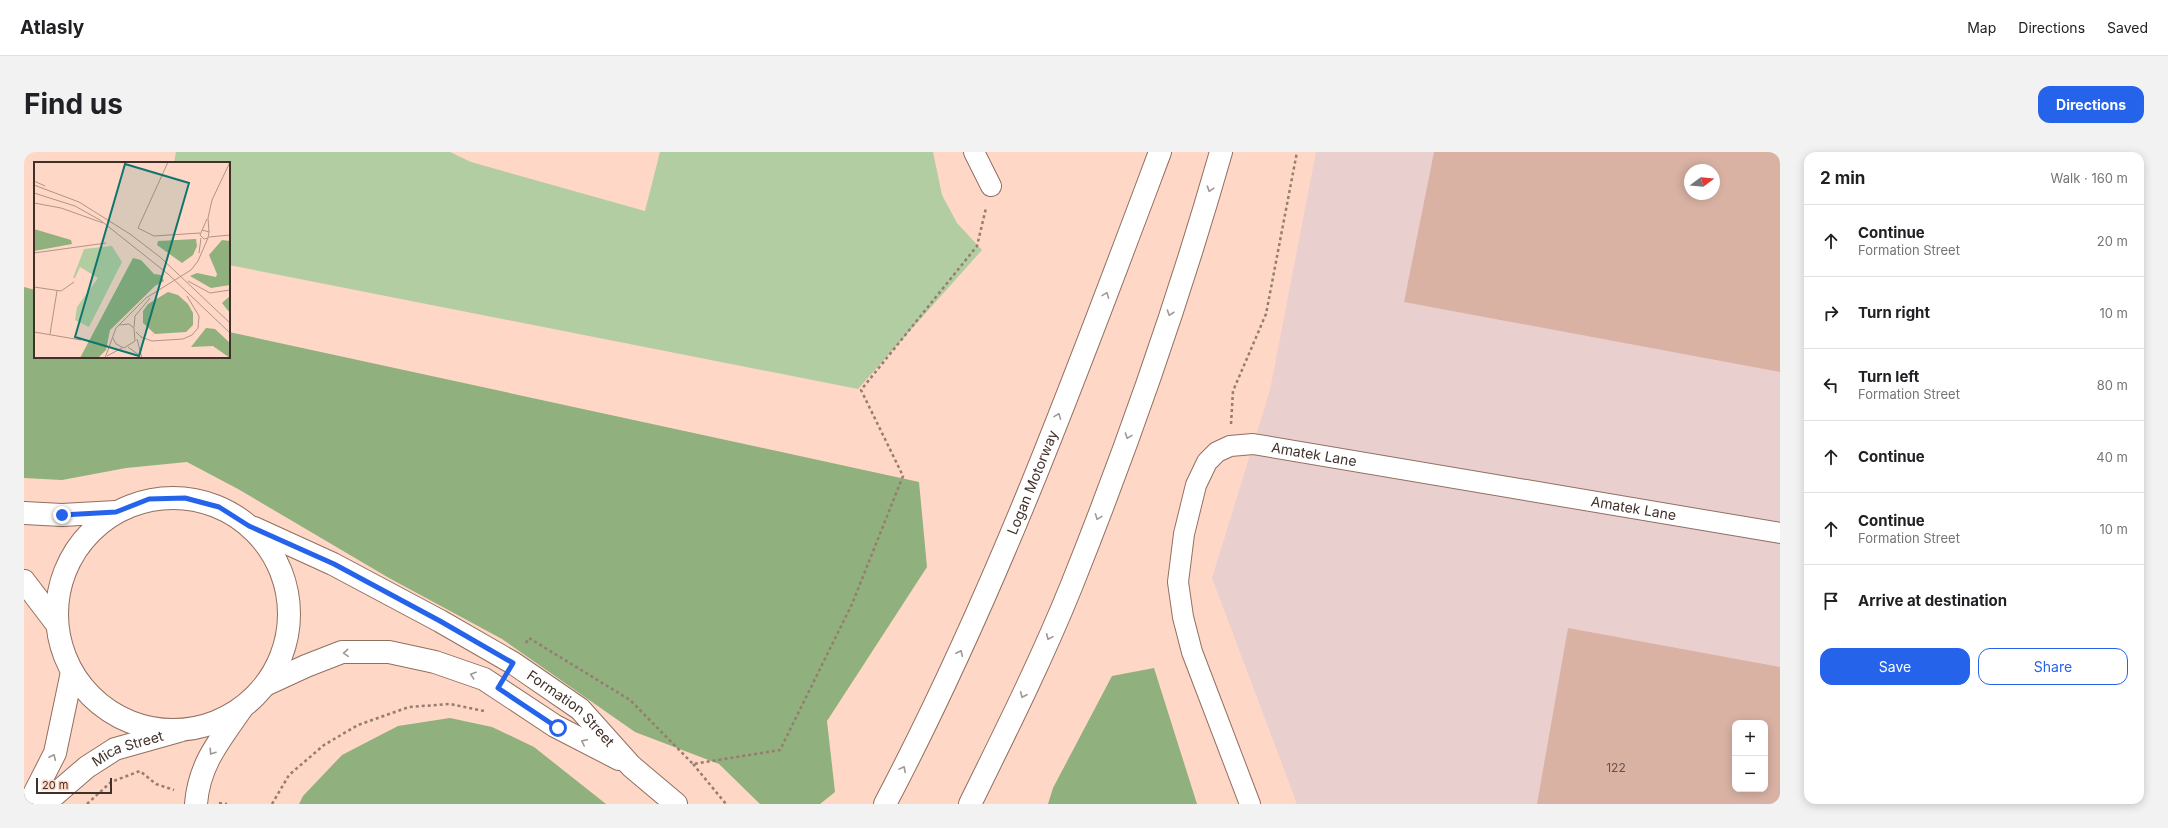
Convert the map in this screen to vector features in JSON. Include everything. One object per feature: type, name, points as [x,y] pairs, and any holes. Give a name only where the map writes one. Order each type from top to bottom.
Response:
[{"type":"main road","name":"Logan Motorway","points":[[885,804],[927,724],[989,590],[1084,350],[1160,152]]},
{"type":"main road","points":[[970,804],[1007,728],[1074,581],[1144,393],[1221,152]]},
{"type":"main road","points":[[196,801],[202,773],[209,755],[242,708],[267,684],[283,653],[289,619],[285,584],[272,553],[249,526],[219,507],[185,498],[149,499],[116,512],[90,532],[70,558],[59,589],[56,623],[58,636],[72,672],[91,698],[117,717],[147,728],[179,731],[212,725],[242,708]]},
{"type":"main road","points":[[24,513],[62,515],[116,512]]},
{"type":"main road","name":"Formation Street","points":[[249,526],[334,564],[440,621],[513,663],[580,709],[631,766],[676,804]]},
{"type":"main road","points":[[24,581],[56,623]]},
{"type":"main road","name":"Formation Street","points":[[267,684],[306,666],[342,652],[389,652],[435,662],[484,679],[554,726],[631,766]]},
{"type":"main road","points":[[29,804],[56,753],[72,672]]},
{"type":"main road","name":"Mica Street","points":[[44,804],[87,767],[115,749],[179,731]]},
{"type":"street","points":[[974,152],[991,186]]},
{"type":"street","name":"Amatek Lane","points":[[1250,804],[1192,652],[1183,617],[1178,582],[1184,534],[1196,485],[1206,462],[1217,452],[1230,446],[1253,444],[1780,534]]},
{"type":"path","points":[[1230,446],[1233,391],[1266,314],[1297,152]]},
{"type":"path","points":[[693,764],[780,750],[852,604],[903,476],[861,390],[977,246],[991,186]]},
{"type":"path","points":[[513,663],[529,638],[630,700],[693,764],[726,804]]},
{"type":"path","points":[[272,804],[289,775],[324,745],[358,725],[409,707],[450,704],[484,711],[498,688]]},
{"type":"path","points":[[87,804],[111,782],[140,770],[156,784],[196,801],[227,804]]},
{"type":"shaded area","points":[[1316,152],[1780,152],[1780,804],[1297,804],[1212,578],[1270,390]]},
{"type":"green space","points":[[176,152],[450,152],[471,162],[645,211],[660,152],[933,152],[942,195],[957,223],[982,250],[858,389],[230,265],[230,162],[174,162]]},
{"type":"green space","points":[[24,287],[34,290],[34,358],[230,358],[230,332],[919,482],[927,567],[827,721],[835,792],[820,804],[760,804],[719,764],[635,732],[502,639],[389,578],[238,489],[187,462],[126,468],[62,480],[24,478]]},
{"type":"green space","points":[[1154,668],[1197,804],[1048,804],[1053,788],[1112,676]]},
{"type":"green space","points":[[450,718],[492,727],[534,747],[606,804],[299,804],[303,796],[342,755],[398,726]]},
{"type":"building","points":[[1434,152],[1780,152],[1780,372],[1404,302]]},
{"type":"building","points":[[1568,628],[1780,667],[1780,804],[1537,804]]},
{"type":"route","points":[[62,515],[116,512],[149,499],[185,498],[219,507],[249,526],[334,564],[440,621],[513,663],[498,688],[558,728]]}]
